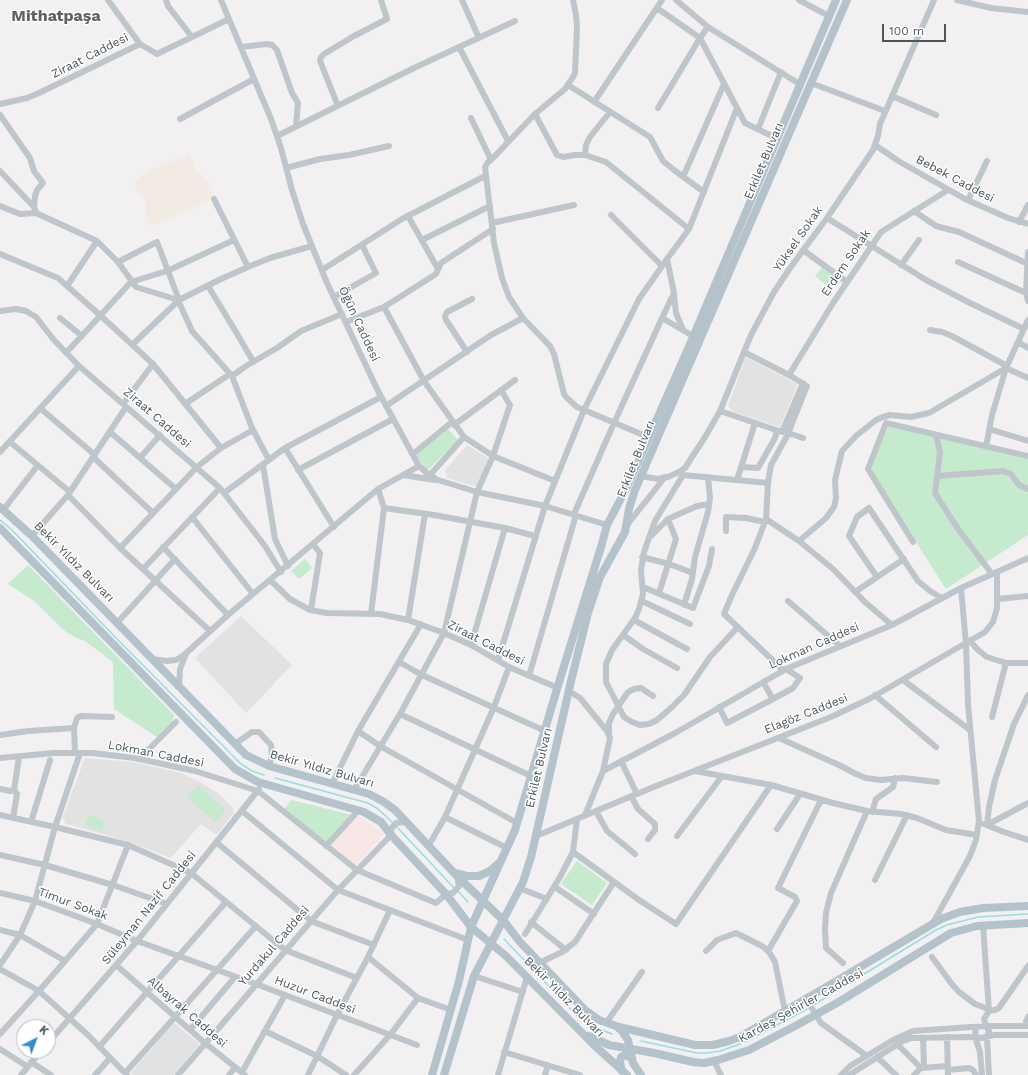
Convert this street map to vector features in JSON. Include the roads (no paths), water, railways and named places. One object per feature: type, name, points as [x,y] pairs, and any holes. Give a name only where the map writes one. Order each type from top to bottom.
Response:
[{"type":"main road","name":"Erkilet Bulvarı","points":[[432,1075],[460,981],[471,928],[517,823],[608,525],[627,487],[694,336],[836,0]]},
{"type":"main road","name":"Erkilet Bulvarı","points":[[444,1075],[474,976],[519,888],[531,857],[588,613],[600,577],[626,529],[629,509],[635,490],[847,0]]},
{"type":"main road","name":"Bekir Yıldız Bulvarı","points":[[2,508],[32,536],[246,754],[269,766],[369,794],[395,810],[455,874],[503,920],[539,963],[585,1010],[606,1023],[616,1026],[627,1037],[635,1067],[641,1075]]},
{"type":"main road","points":[[623,535],[618,538],[609,534],[608,525],[613,518],[620,518],[626,526]]},
{"type":"main road","name":"Bekir Yıldız Bulvarı","points":[[0,528],[235,769],[264,784],[359,810],[381,822],[450,894],[471,928],[491,943],[625,1073]]},
{"type":"main road","points":[[601,547],[606,544],[611,546],[613,554]]},
{"type":"main road","points":[[455,874],[479,876],[490,871],[501,861]]},
{"type":"main road","points":[[511,904],[509,917],[511,931]]},
{"type":"main road","name":"Kardeş Şehirler Caddesi","points":[[616,1026],[695,1045],[724,1043],[734,1039],[806,999],[933,923],[949,916],[974,909],[1028,906]]},
{"type":"main road","name":"Kardeş Şehirler Caddesi","points":[[579,1029],[590,1037],[603,1042],[693,1062],[714,1062],[748,1050],[815,1015],[943,936],[965,928],[983,925],[1028,923]]},
{"type":"main road","points":[[625,1073],[620,1062],[621,1057],[625,1054],[632,1058]]},
{"type":"street","points":[[108,0],[140,44]]},
{"type":"street","points":[[166,0],[168,6],[192,37]]},
{"type":"street","name":"Öğün Caddesi","points":[[221,0],[277,136],[294,197],[322,270],[381,397],[419,466],[438,480],[477,492],[545,506],[608,525]]},
{"type":"street","points":[[338,106],[320,62],[321,57],[354,36],[387,19],[381,0]]},
{"type":"street","points":[[462,0],[479,38]]},
{"type":"street","points":[[573,0],[577,21],[575,73],[562,92],[535,114],[488,162],[485,167],[496,255],[504,284],[513,304],[523,318],[545,340],[552,350],[564,394],[567,398],[573,404],[584,410],[648,438]]},
{"type":"street","points":[[594,102],[662,0]]},
{"type":"street","points":[[676,0],[708,27],[801,85]]},
{"type":"street","points":[[800,0],[829,16]]},
{"type":"street","name":"Yüksel Sokak","points":[[626,526],[662,478],[681,474],[705,437],[720,411],[751,335],[769,302],[786,274],[875,145],[880,124],[934,0]]},
{"type":"street","points":[[956,0],[992,8],[1028,12]]},
{"type":"street","points":[[657,8],[700,38],[745,122],[778,139]]},
{"type":"street","name":"Ziraat Caddesi","points":[[0,104],[27,98],[39,93],[140,44],[157,54],[229,19]]},
{"type":"street","points":[[277,136],[414,68],[515,21]]},
{"type":"street","points":[[658,108],[708,27]]},
{"type":"street","points":[[241,47],[267,44],[274,46],[277,50],[292,93],[298,103],[296,126]]},
{"type":"street","points":[[459,47],[508,141]]},
{"type":"street","points":[[758,129],[781,72]]},
{"type":"street","points":[[180,119],[254,79]]},
{"type":"street","points":[[811,83],[886,111]]},
{"type":"street","points":[[683,177],[724,84]]},
{"type":"street","points":[[568,85],[650,137],[663,161],[704,192]]},
{"type":"street","points":[[892,96],[936,115]]},
{"type":"street","points":[[498,660],[545,506],[584,410],[639,299],[689,229],[737,108]]},
{"type":"street","points":[[585,156],[586,145],[590,137],[610,112]]},
{"type":"street","points":[[535,114],[557,155],[563,157],[575,155],[585,156],[606,162],[689,229]]},
{"type":"street","points":[[0,115],[30,158],[34,171],[43,183],[36,193],[35,210]]},
{"type":"street","points":[[471,118],[491,160]]},
{"type":"street","name":"Bebek Caddesi","points":[[875,145],[948,190],[1019,222],[1028,224]]},
{"type":"street","points":[[286,168],[315,160],[349,155],[389,146]]},
{"type":"street","points":[[968,200],[987,161]]},
{"type":"street","points":[[0,171],[35,210],[97,241],[118,262],[131,282],[139,289],[179,300]]},
{"type":"street","points":[[322,270],[408,216],[485,176]]},
{"type":"street","name":"Erdem Sokak","points":[[789,375],[847,282],[881,232],[948,190]]},
{"type":"street","points":[[214,199],[248,267]]},
{"type":"street","points":[[346,322],[384,307],[436,274],[441,263],[492,226],[574,205]]},
{"type":"street","points":[[1019,222],[1028,205]]},
{"type":"street","points":[[0,206],[20,214],[35,210]]},
{"type":"street","points":[[422,240],[490,206]]},
{"type":"street","points":[[914,211],[936,226],[959,232],[1026,263]]},
{"type":"street","points":[[611,215],[662,266]]},
{"type":"street","points":[[408,216],[438,269]]},
{"type":"street","points":[[826,218],[926,280],[1024,329]]},
{"type":"street","points":[[66,353],[131,282],[167,270],[234,240]]},
{"type":"street","points":[[901,265],[919,240]]},
{"type":"street","points":[[67,286],[97,241]]},
{"type":"street","points":[[118,262],[158,242],[167,270],[192,331],[231,375],[253,430],[269,460]]},
{"type":"street","points":[[334,297],[376,273],[362,245]]},
{"type":"street","points":[[132,345],[179,300],[270,258],[312,246]]},
{"type":"street","points":[[803,250],[847,282]]},
{"type":"street","points":[[1028,252],[1026,263],[1026,293],[1028,301]]},
{"type":"street","points":[[0,254],[58,278],[153,364],[221,448]]},
{"type":"street","points":[[667,259],[674,293],[676,313],[683,330]]},
{"type":"street","points":[[958,262],[1026,293]]},
{"type":"street","points":[[208,286],[253,361]]},
{"type":"street","points":[[529,676],[575,514],[614,423],[674,293]]},
{"type":"street","points":[[467,352],[446,320],[445,316],[447,312],[472,299]]},
{"type":"street","points":[[384,307],[424,381],[464,437],[493,456],[555,481]]},
{"type":"street","name":"Ziraat Caddesi","points":[[0,311],[16,309],[33,315],[39,319],[54,340],[79,366],[222,490],[265,546],[281,572]]},
{"type":"street","points":[[185,404],[253,361],[277,348],[301,330],[342,314]]},
{"type":"street","points":[[60,318],[82,336]]},
{"type":"street","points":[[386,406],[491,335],[523,318]]},
{"type":"street","points":[[662,318],[694,336]]},
{"type":"street","points":[[986,447],[992,415],[1007,367],[1028,320]]},
{"type":"street","points":[[930,330],[942,332],[952,336],[1028,378]]},
{"type":"street","points":[[1018,342],[1028,348]]},
{"type":"street","points":[[719,707],[727,723],[793,688],[800,678],[784,670],[724,614],[766,521],[768,483],[771,465],[788,433],[808,386],[744,352]]},
{"type":"street","points":[[32,536],[69,494],[110,432],[125,405],[153,364]]},
{"type":"street","points":[[0,452],[79,366]]},
{"type":"street","points":[[798,541],[826,518],[832,510],[836,500],[835,480],[842,451],[862,431],[876,420],[886,416],[894,415],[911,417],[929,413],[1007,367]]},
{"type":"street","points":[[413,454],[453,423],[515,380]]},
{"type":"street","points":[[720,411],[782,432],[803,383]]},
{"type":"street","points":[[354,790],[400,714],[444,633],[477,492],[493,456],[510,405],[501,390]]},
{"type":"street","points":[[143,569],[192,517],[222,490],[263,465],[285,448],[381,397]]},
{"type":"street","points":[[40,408],[94,456],[153,513]]},
{"type":"street","points":[[298,470],[393,419]]},
{"type":"street","points":[[737,480],[755,423]]},
{"type":"street","points":[[913,542],[868,469],[886,423],[1028,456]]},
{"type":"street","points":[[989,429],[1028,441]]},
{"type":"street","points":[[120,548],[197,467],[221,448],[253,430]]},
{"type":"street","points":[[741,467],[758,468],[775,438],[777,431]]},
{"type":"street","points":[[110,432],[176,489]]},
{"type":"street","points":[[788,433],[803,438]]},
{"type":"street","points":[[140,458],[160,435]]},
{"type":"street","points":[[936,435],[940,452],[936,493],[958,529],[994,573],[1028,558]]},
{"type":"street","points":[[430,475],[464,437]]},
{"type":"street","points":[[10,442],[38,465],[69,494],[120,548],[210,632]]},
{"type":"street","points":[[285,448],[334,527]]},
{"type":"street","points":[[2,508],[38,465]]},
{"type":"street","points":[[263,465],[275,539],[288,566]]},
{"type":"street","points":[[152,659],[163,661],[172,660],[180,658],[187,653],[228,615],[378,489],[419,466]]},
{"type":"street","points":[[937,476],[1006,472],[1012,475],[1019,485],[1028,489]]},
{"type":"street","points":[[738,627],[710,657],[689,688],[678,701],[654,722],[643,725],[632,722],[624,717],[606,682],[605,673],[609,656],[634,620],[642,601],[642,557],[656,521],[681,474],[768,483]]},
{"type":"street","points":[[403,475],[438,480]]},
{"type":"street","points":[[641,476],[662,478]]},
{"type":"street","points":[[684,604],[693,573],[695,557],[709,504],[710,498],[708,477]]},
{"type":"street","points":[[635,490],[642,482],[662,478]]},
{"type":"street","points":[[371,614],[384,508],[378,489]]},
{"type":"street","points":[[649,539],[668,519],[697,506],[709,504]]},
{"type":"street","points":[[384,508],[505,528],[535,536]]},
{"type":"street","points":[[877,577],[849,536],[857,517],[869,508],[918,581],[930,591],[942,598]]},
{"type":"street","points":[[408,620],[425,514]]},
{"type":"street","points":[[192,517],[253,594]]},
{"type":"street","points":[[726,531],[726,517],[766,521],[798,541],[833,569],[866,603],[892,625]]},
{"type":"street","points":[[659,593],[676,539],[668,519]]},
{"type":"street","points":[[471,645],[505,528]]},
{"type":"street","points":[[311,610],[320,552],[313,544]]},
{"type":"street","points":[[164,547],[228,615]]},
{"type":"street","points":[[643,587],[693,608],[709,566],[712,549]]},
{"type":"street","points":[[642,557],[669,564],[693,573]]},
{"type":"street","points":[[117,623],[175,559]]},
{"type":"street","points":[[856,592],[904,559]]},
{"type":"street","name":"Lokman Caddesi","points":[[603,771],[677,732],[784,670],[892,625],[942,598],[994,573]]},
{"type":"street","name":"Elagöz Caddesi","points":[[536,836],[634,795],[831,717],[903,680],[982,635],[991,624],[996,612],[998,599],[994,573]]},
{"type":"street","name":"Ziraat Caddesi","points":[[270,580],[290,599],[311,610],[326,613],[380,614],[421,624],[471,645],[498,660],[508,668],[558,688]]},
{"type":"street","points":[[933,923],[970,856],[977,834],[979,821],[970,730],[968,643],[962,588]]},
{"type":"street","points":[[998,599],[1028,596]]},
{"type":"street","points":[[642,601],[690,624]]},
{"type":"street","points":[[788,601],[840,646]]},
{"type":"street","points":[[634,620],[687,649]]},
{"type":"street","points":[[332,784],[358,732],[421,624]]},
{"type":"street","points":[[623,635],[643,649],[677,668]]},
{"type":"street","points":[[968,643],[987,656],[1006,663],[1028,663]]},
{"type":"street","points":[[179,687],[180,669],[187,653]]},
{"type":"street","points":[[398,662],[422,675],[545,731]]},
{"type":"street","points":[[992,717],[1006,663]]},
{"type":"street","points":[[429,845],[445,817],[475,750],[494,707],[508,668]]},
{"type":"street","points":[[903,680],[970,730]]},
{"type":"street","points":[[763,682],[773,699]]},
{"type":"street","points":[[585,816],[603,771],[610,742],[609,733],[611,718],[618,705],[626,694],[636,688],[641,688],[653,696]]},
{"type":"street","points":[[569,691],[580,698],[609,733]]},
{"type":"street","points":[[875,695],[936,747]]},
{"type":"street","points":[[987,825],[991,798],[998,771],[1014,724],[1028,695]]},
{"type":"street","points":[[400,714],[531,776]]},
{"type":"street","points":[[0,965],[20,935],[35,901],[55,827],[78,753],[74,728],[76,720],[82,716],[112,717]]},
{"type":"street","points":[[139,759],[176,722]]},
{"type":"street","points":[[0,735],[28,731],[74,728]]},
{"type":"street","points":[[235,744],[252,732],[259,732],[271,745],[272,756],[269,766]]},
{"type":"street","points":[[358,732],[380,746],[517,823]]},
{"type":"street","points":[[779,738],[862,776],[881,780],[909,778],[937,782]]},
{"type":"street","name":"Lokman Caddesi","points":[[0,758],[78,753],[106,754],[139,759],[196,771],[258,791]]},
{"type":"street","points":[[13,818],[17,794],[14,790],[19,757]]},
{"type":"street","points":[[31,822],[50,760]]},
{"type":"street","points":[[621,761],[638,809],[655,824],[655,830],[648,839]]},
{"type":"street","points":[[695,771],[771,785],[821,800],[870,811],[892,812],[907,815],[946,830],[977,834]]},
{"type":"street","points":[[678,836],[722,776]]},
{"type":"street","points":[[843,963],[826,948],[826,913],[831,893],[876,799],[891,788],[895,778]]},
{"type":"street","name":"Süleyman Nazif Caddesi","points":[[56,1034],[137,941],[264,784]]},
{"type":"street","points":[[573,852],[639,900],[676,924],[771,785]]},
{"type":"street","points":[[0,788],[10,791],[14,790]]},
{"type":"street","points":[[258,791],[357,870],[436,903],[459,886],[455,874]]},
{"type":"street","points":[[776,829],[800,794]]},
{"type":"street","points":[[768,951],[797,901],[795,897],[778,888],[821,800]]},
{"type":"street","points":[[987,825],[1028,803]]},
{"type":"street","points":[[326,846],[359,810]]},
{"type":"street","points":[[242,811],[338,890],[468,940]]},
{"type":"street","points":[[596,811],[607,831],[635,854]]},
{"type":"street","points":[[0,815],[55,827],[128,846],[191,873],[285,950],[357,978]]},
{"type":"street","points":[[875,880],[907,815]]},
{"type":"street","points":[[445,817],[507,848]]},
{"type":"street","points":[[525,934],[531,922],[555,887],[573,852],[577,819]]},
{"type":"street","points":[[979,821],[1028,840]]},
{"type":"street","name":"Yurdakul Caddesi","points":[[178,1075],[285,950],[391,832],[396,823],[407,822]]},
{"type":"street","points":[[216,842],[311,921],[374,945]]},
{"type":"street","points":[[0,1034],[66,961],[97,924],[128,846]]},
{"type":"street","points":[[0,855],[45,865],[113,885],[167,904]]},
{"type":"street","points":[[539,963],[566,950],[578,939],[614,882]]},
{"type":"street","points":[[555,887],[594,914]]},
{"type":"street","points":[[519,888],[546,899]]},
{"type":"street","name":"Timur Sokak","points":[[0,893],[35,901],[97,924],[137,941]]},
{"type":"street","points":[[99,1047],[226,902]]},
{"type":"street","points":[[308,1075],[337,1015],[374,945],[390,910]]},
{"type":"street","points":[[531,922],[566,950]]},
{"type":"street","points":[[983,925],[988,1010],[984,1019],[989,1031],[987,1037],[989,1075]]},
{"type":"street","points":[[0,969],[39,991],[126,1074],[256,926]]},
{"type":"street","points":[[0,930],[20,935],[66,961]]},
{"type":"street","points":[[706,951],[717,940],[736,933],[759,943],[768,951],[775,962],[785,1011]]},
{"type":"street","name":"Huzur Caddesi","points":[[137,941],[417,1045]]},
{"type":"street","points":[[368,957],[418,998],[451,1010]]},
{"type":"street","points":[[932,957],[959,992],[975,1004],[988,1010],[995,1010],[999,1008],[1028,966]]},
{"type":"street","name":"Albayrak Caddesi","points":[[116,965],[205,1043],[244,1074]]},
{"type":"street","points":[[606,1023],[642,972]]},
{"type":"street","points":[[474,976],[523,992]]},
{"type":"street","points":[[190,1030],[235,977]]},
{"type":"street","points":[[498,1075],[527,977]]},
{"type":"street","points":[[244,1074],[285,995]]},
{"type":"street","points":[[354,1075],[390,1035],[418,998]]},
{"type":"street","points":[[806,999],[815,1015],[825,1027],[867,1056]]},
{"type":"street","points":[[841,1075],[850,1066],[893,1040],[914,1032],[1027,1021]]},
{"type":"street","points":[[976,1027],[975,1037],[980,1052],[982,1075]]},
{"type":"street","points":[[265,1031],[317,1056],[346,1075]]},
{"type":"street","points":[[849,1075],[897,1044],[912,1038],[982,1038],[994,1035],[1028,1035]]},
{"type":"street","points":[[947,1037],[948,1070]]},
{"type":"street","points":[[923,1038],[923,1068]]},
{"type":"street","points":[[897,1044],[923,1068],[948,1070],[969,1068],[973,1070],[976,1075]]},
{"type":"street","points":[[0,1049],[51,1075]]},
{"type":"street","points":[[504,1052],[580,1075]]},
{"type":"street","points":[[877,1057],[896,1075]]},
{"type":"street","points":[[95,1075],[110,1058]]},
{"type":"street","points":[[21,1075],[35,1059]]},
{"type":"street","points":[[714,1062],[722,1075]]},
{"type":"street","points":[[545,1075],[548,1065]]},
{"type":"street","points":[[229,1075],[235,1067]]},
{"type":"street","points":[[914,1075],[923,1068]]},
{"type":"waterway","points":[[0,520],[12,530],[241,764],[252,771],[264,775]]},
{"type":"waterway","points":[[275,778],[368,803],[378,809],[393,823]]},
{"type":"waterway","points":[[396,826],[455,889]]},
{"type":"waterway","points":[[458,891],[468,902]]},
{"type":"waterway","points":[[815,1004],[936,930],[947,925],[978,917],[1028,914]]},
{"type":"waterway","points":[[504,939],[579,1018],[590,1025],[612,1034]]},
{"type":"waterway","points":[[641,1041],[697,1053],[720,1051],[743,1043],[807,1009]]},
{"type":"district","name":"Mithatpaşa","points":[[56,16]]}]
